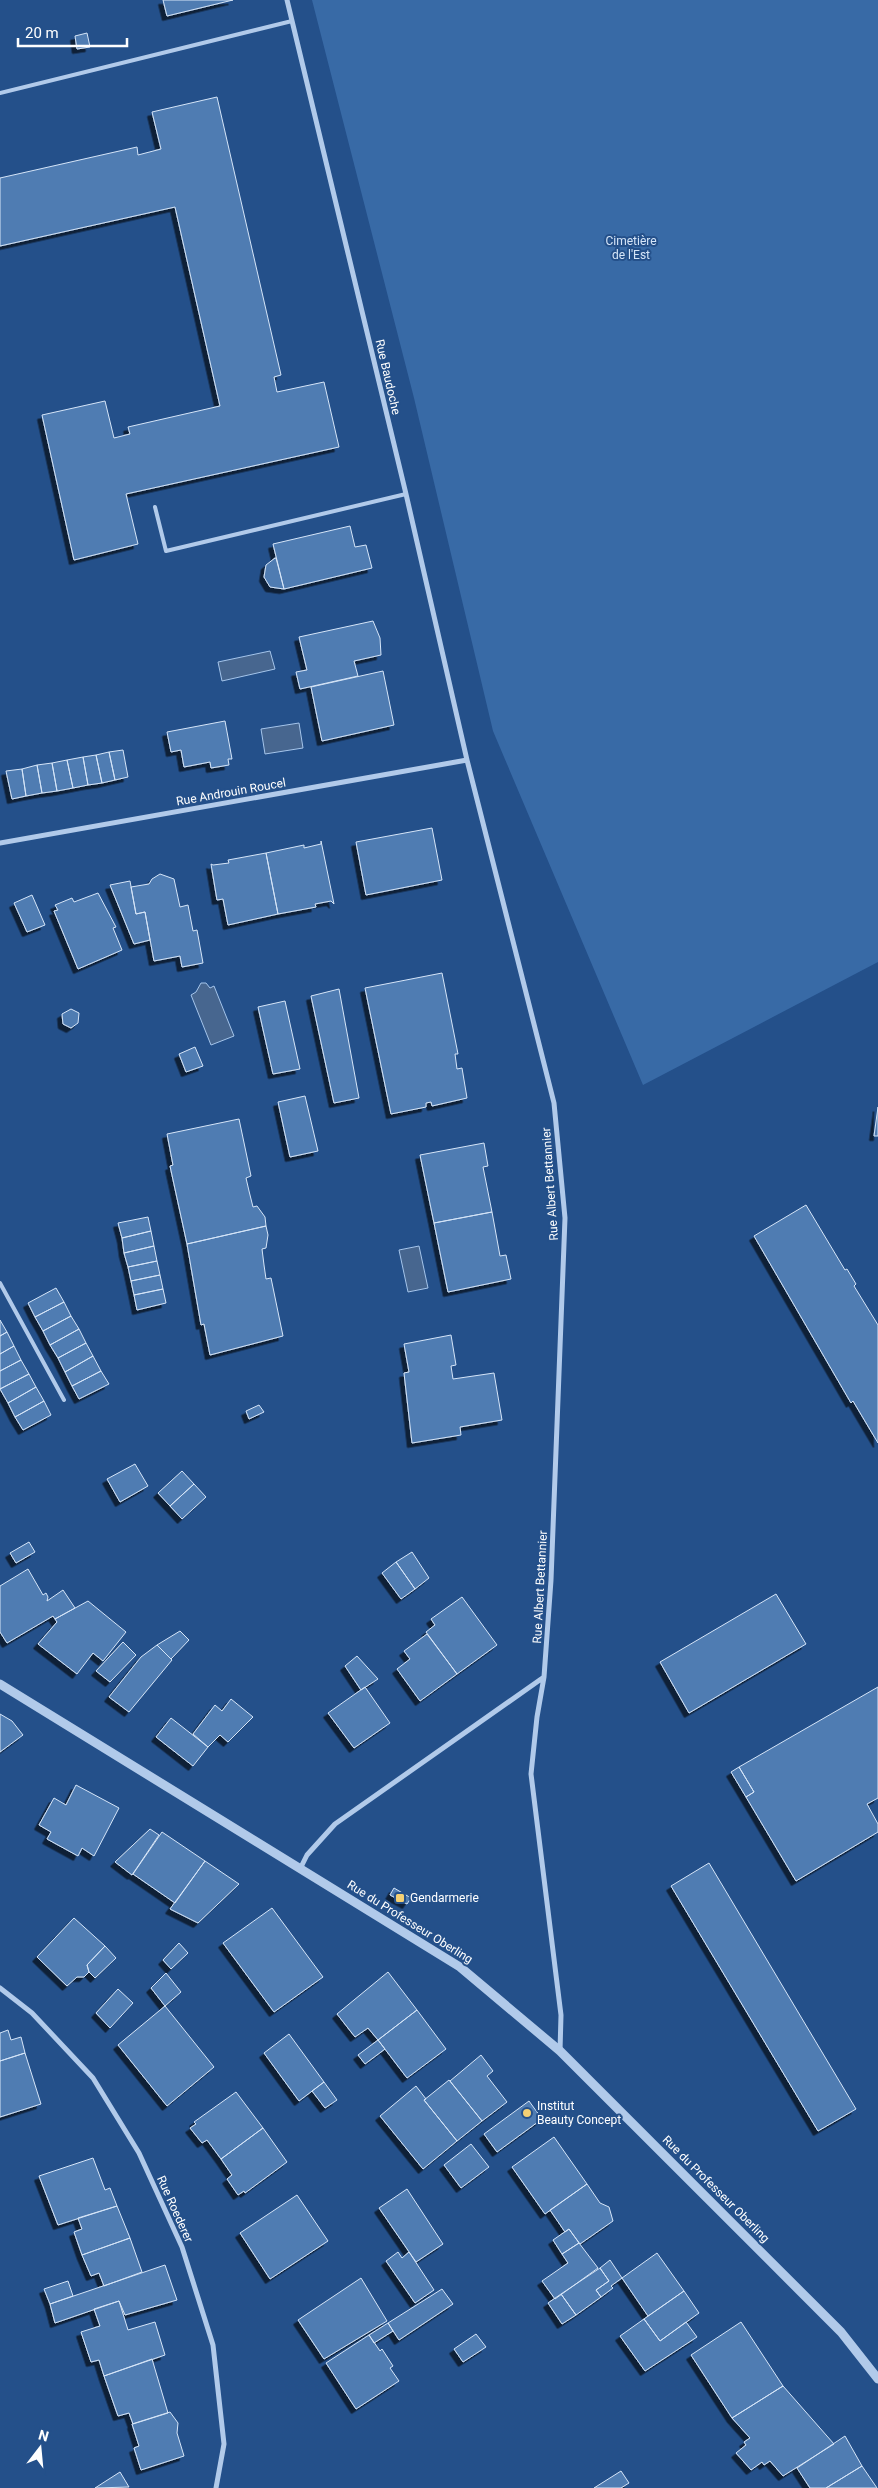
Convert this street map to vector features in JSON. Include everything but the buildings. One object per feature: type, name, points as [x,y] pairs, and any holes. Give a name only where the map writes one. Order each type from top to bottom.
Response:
[{"type":"street","name":"Rue Baudoche","points":[[287,0],[406,494],[466,760]]},
{"type":"street","name":"Rue Androuin Roucel","points":[[0,843],[466,760]]},
{"type":"street","name":"Rue Albert Bettannier","points":[[466,760],[554,1103],[564,1218],[552,1571],[544,1677],[536,1717],[531,1774],[561,2015],[560,2051]]},
{"type":"street","points":[[300,1869],[307,1855],[335,1824],[544,1677]]},
{"type":"street","name":"Rue du Professeur Oberling","points":[[0,1684],[460,1967],[560,2051],[841,2332],[878,2379]]},
{"type":"street","name":"Rue Roederer","points":[[0,1988],[32,2013],[93,2078],[139,2153],[182,2248],[213,2345],[224,2444],[216,2488]]},
{"type":"lane","points":[[0,93],[292,21]]},
{"type":"lane","points":[[155,507],[166,551],[406,494]]},
{"type":"lane","points":[[0,1283],[64,1400]]},
{"type":"green space","name":"Cimetière de l'Est","points":[[312,0],[878,0],[878,962],[643,1085],[493,731],[414,398]]},
{"type":"shaded area","points":[[270,651],[275,669],[222,681],[218,662]]},
{"type":"shaded area","points":[[299,723],[303,748],[265,754],[261,729]]},
{"type":"shaded area","points":[[201,983],[206,983],[210,988],[214,986],[234,1036],[211,1045],[191,995],[196,992]]},
{"type":"shaded area","points":[[419,1246],[428,1288],[408,1292],[399,1250]]},
{"type":"place","name":"Gendarmerie","points":[[400,1898]]},
{"type":"place","name":"Institut Beauty Concept","points":[[527,2113]]}]
